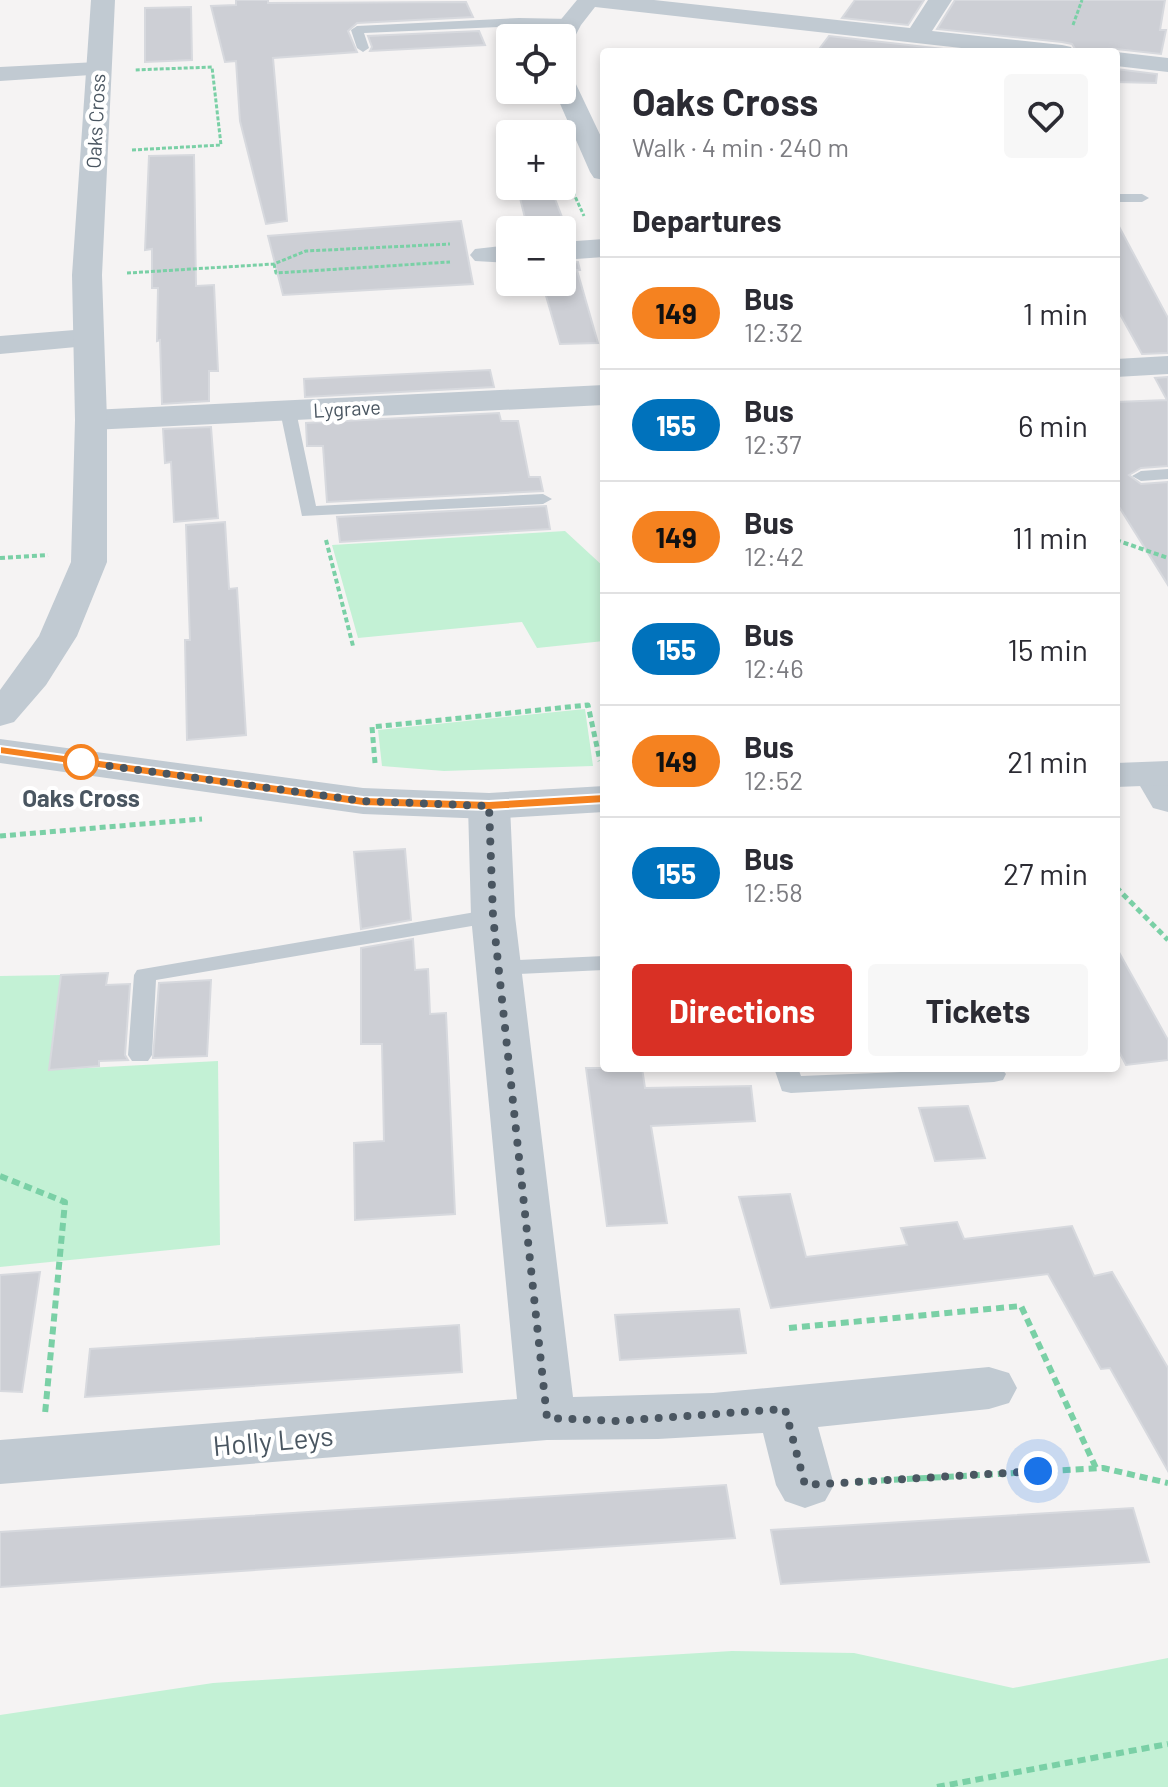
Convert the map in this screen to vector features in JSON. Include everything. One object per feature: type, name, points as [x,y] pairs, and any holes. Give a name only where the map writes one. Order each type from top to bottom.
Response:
[{"type":"street","name":"Oaks Cross","points":[[0,714],[26,685],[58,636],[89,562],[91,420],[87,275],[103,0]]},
{"type":"street","points":[[572,24],[590,0],[666,3],[1026,48]]},
{"type":"street","points":[[917,36],[940,0]]},
{"type":"street","points":[[1120,59],[1168,65]]},
{"type":"street","points":[[0,74],[97,71]]},
{"type":"street","points":[[576,104],[596,140]]},
{"type":"street","points":[[576,250],[600,248]]},
{"type":"street","points":[[0,345],[87,338]]},
{"type":"street","points":[[1120,368],[1168,365]]},
{"type":"street","name":"Lygrave","points":[[91,420],[600,395]]},
{"type":"street","points":[[0,751],[363,801],[489,806],[600,785]]},
{"type":"street","points":[[489,806],[493,916],[547,1418]]},
{"type":"street","name":"Holly Leys","points":[[20,1460],[547,1418],[616,1421],[785,1409],[989,1388]]},
{"type":"street","points":[[785,1409],[805,1485]]},
{"type":"lane","points":[[363,48],[357,30],[528,24]]},
{"type":"lane","points":[[1120,198],[1142,198]]},
{"type":"lane","points":[[288,411],[308,512],[543,499]]},
{"type":"lane","points":[[1141,476],[1168,474]]},
{"type":"lane","points":[[140,1055],[145,975],[493,916]]},
{"type":"lane","points":[[499,968],[600,963]]},
{"type":"lane","points":[[787,1072],[791,1085],[994,1074]]},
{"type":"path","points":[[93,152],[221,145],[212,67],[97,71]]},
{"type":"path","points":[[87,275],[274,264],[306,251],[449,243],[496,255]]},
{"type":"path","points":[[274,264],[276,273],[478,261],[496,256]]},
{"type":"path","points":[[319,511],[353,646]]},
{"type":"path","points":[[1120,541],[1168,558]]},
{"type":"path","points":[[376,774],[372,727],[588,705],[600,768]]},
{"type":"path","points":[[0,836],[206,819]]},
{"type":"path","points":[[1120,891],[1168,940]]},
{"type":"path","points":[[0,1176],[65,1202],[20,1460]]},
{"type":"path","points":[[805,1485],[1096,1468],[1168,1483]]},
{"type":"path","points":[[937,1787],[1168,1744]]},
{"type":"green space","points":[[565,531],[600,563],[600,641],[537,648],[522,622],[358,638],[332,545]]},
{"type":"green space","points":[[585,709],[593,766],[444,771],[382,766],[378,730]]},
{"type":"green space","points":[[61,975],[49,1070],[218,1061],[220,1245],[0,1267],[0,976]]},
{"type":"green space","points":[[732,1651],[854,1653],[1013,1688],[1168,1658],[1168,1787],[0,1787],[0,1715],[213,1683]]},
{"type":"building","points":[[236,0],[268,0],[268,3],[466,2],[473,17],[357,23],[348,31],[357,52],[273,58],[287,221],[266,224],[240,121],[236,61],[225,62],[211,6],[236,5]]},
{"type":"building","points":[[855,0],[924,0],[908,25],[842,18]]},
{"type":"building","points":[[955,0],[1165,0],[1160,30],[1166,30],[1161,54],[1120,48],[1074,48],[1072,44],[1062,42],[937,29]]},
{"type":"building","points":[[191,7],[192,60],[145,62],[145,8]]},
{"type":"building","points":[[479,31],[485,45],[370,51],[372,47],[368,36]]},
{"type":"building","points":[[829,36],[935,48],[820,48]]},
{"type":"building","points":[[1120,69],[1157,74],[1156,83],[1120,82]]},
{"type":"building","points":[[194,155],[196,286],[214,285],[218,371],[209,371],[209,401],[162,404],[160,340],[157,341],[158,288],[152,288],[152,249],[145,250],[149,156]]},
{"type":"building","points":[[520,200],[555,200],[562,216],[524,216]]},
{"type":"building","points":[[461,221],[473,284],[283,295],[268,236]]},
{"type":"building","points":[[1120,228],[1168,318],[1168,353],[1142,354],[1120,314]]},
{"type":"building","points":[[576,262],[598,343],[560,344],[546,296],[576,296]]},
{"type":"building","points":[[490,370],[494,387],[305,397],[304,379]]},
{"type":"building","points":[[1168,377],[1168,466],[1141,468],[1129,475],[1141,484],[1168,482],[1168,585],[1120,508],[1120,402],[1167,400],[1155,378]]},
{"type":"building","points":[[499,413],[501,421],[518,421],[529,477],[540,477],[543,491],[327,502],[323,446],[307,446],[306,423]]},
{"type":"building","points":[[211,427],[218,518],[174,522],[171,462],[165,463],[163,429]]},
{"type":"building","points":[[546,506],[550,529],[340,542],[337,517]]},
{"type":"building","points":[[225,522],[229,589],[237,588],[246,735],[187,740],[185,640],[190,640],[186,525]]},
{"type":"building","points":[[405,849],[411,920],[361,929],[354,852]]},
{"type":"building","points":[[413,939],[415,970],[428,969],[430,1014],[446,1013],[455,1214],[355,1220],[354,1143],[384,1141],[382,1044],[361,1044],[361,948]]},
{"type":"building","points":[[1120,954],[1168,1040],[1168,1060],[1126,1065],[1120,1054]]},
{"type":"building","points":[[108,973],[106,985],[130,984],[125,1055],[128,1060],[99,1061],[99,1066],[49,1070],[61,975]]},
{"type":"building","points":[[211,980],[207,1056],[153,1058],[159,983]]},
{"type":"building","points":[[586,1068],[600,1068],[600,1072],[643,1072],[645,1088],[751,1086],[755,1121],[651,1126],[667,1223],[607,1226]]},
{"type":"building","points":[[968,1106],[985,1158],[935,1161],[919,1108]]},
{"type":"building","points":[[790,1194],[806,1257],[907,1245],[901,1228],[957,1222],[964,1239],[1072,1226],[1094,1276],[1112,1272],[1168,1368],[1168,1471],[1110,1368],[1101,1369],[1048,1274],[771,1308],[739,1197]]},
{"type":"building","points":[[40,1272],[22,1392],[0,1391],[0,1275]]},
{"type":"building","points":[[739,1309],[746,1353],[620,1360],[615,1315]]},
{"type":"building","points":[[459,1325],[462,1372],[85,1397],[90,1349]]},
{"type":"building","points":[[726,1485],[735,1538],[0,1587],[0,1532]]},
{"type":"building","points":[[1133,1508],[1149,1562],[781,1584],[771,1530]]},
{"type":"bus line","name":"149","points":[[0,751],[363,801],[489,806],[600,799]]},
{"type":"place","name":"Oaks Cross","points":[[81,762]]},
{"type":"route","points":[[81,762],[363,801],[489,806],[493,916],[547,1418],[616,1421],[785,1409],[805,1485],[1038,1471]]}]
